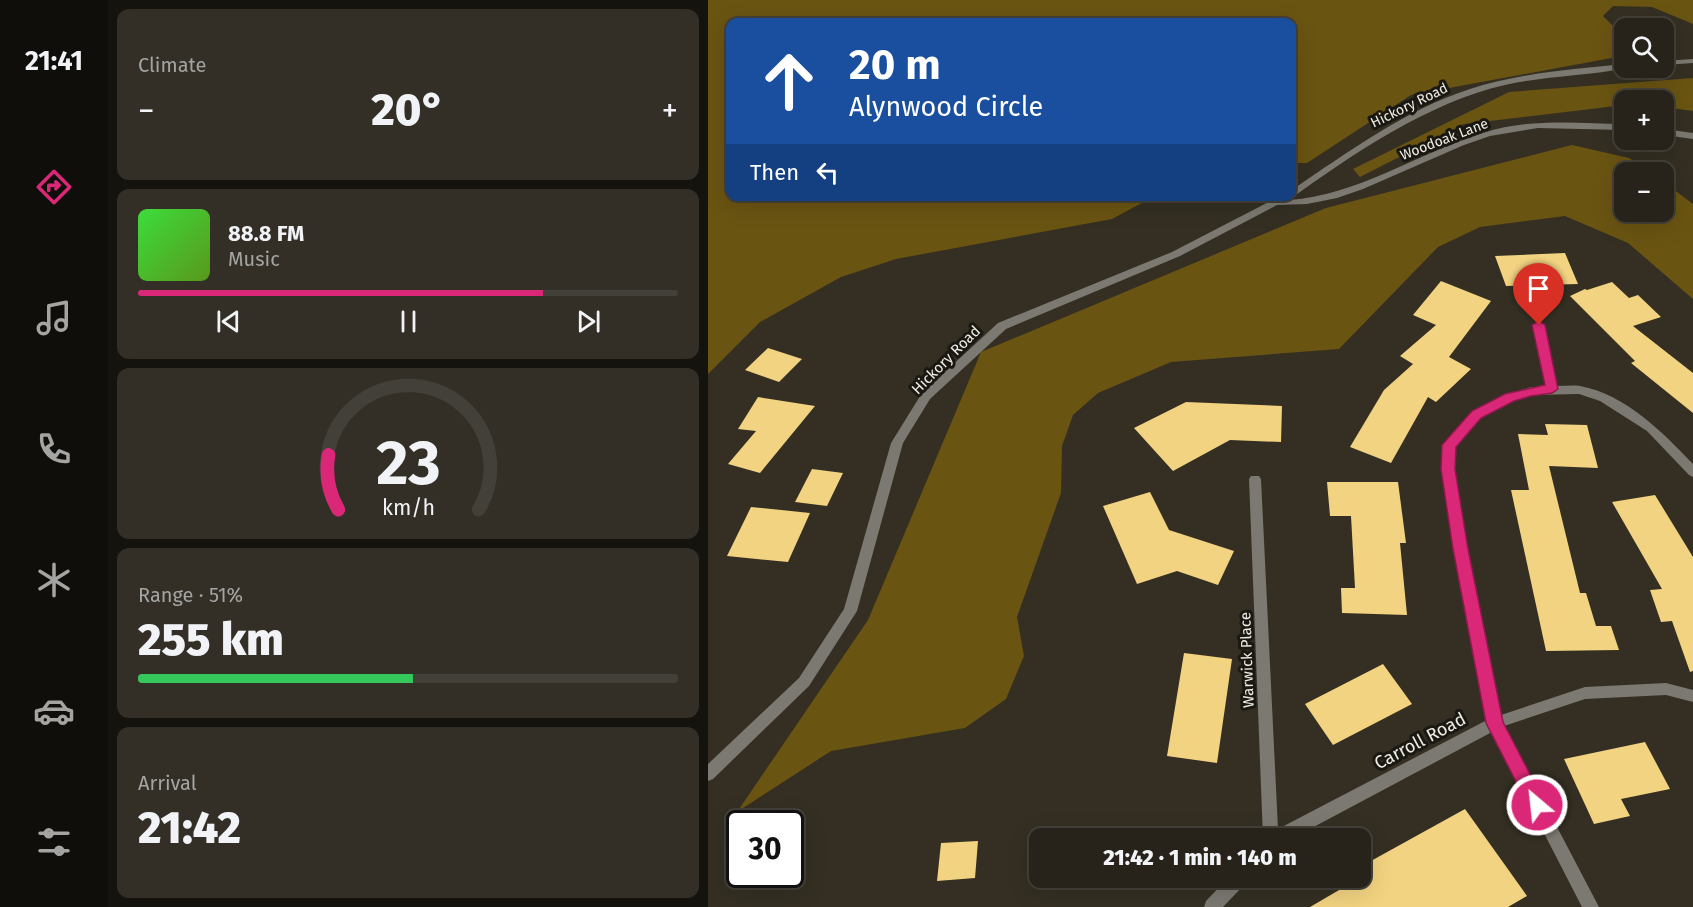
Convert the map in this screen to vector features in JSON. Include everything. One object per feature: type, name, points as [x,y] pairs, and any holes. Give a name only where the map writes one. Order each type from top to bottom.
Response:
[{"type":"street","points":[[1674,62],[1693,61]]},
{"type":"street","name":"Hickory Road","points":[[1296,191],[1368,141],[1446,101],[1500,83],[1572,70],[1614,67]]},
{"type":"street","name":"Woodoak Lane","points":[[1296,201],[1305,203],[1357,190],[1434,154],[1488,134],[1540,125],[1614,127]]},
{"type":"street","points":[[1674,133],[1693,136]]},
{"type":"street","name":"Hickory Road","points":[[708,774],[804,682],[850,611],[897,443],[926,396],[1002,326],[1176,254],[1280,201]]},
{"type":"street","points":[[1539,325],[1552,389]]},
{"type":"street","points":[[1591,907],[1495,723],[1461,549],[1448,469],[1449,445],[1476,414],[1509,398],[1531,391],[1579,390],[1604,398],[1651,428],[1693,472]]},
{"type":"street","name":"Warwick Place","points":[[1254,479],[1271,828]]},
{"type":"street","name":"Carroll Road","points":[[1297,828],[1495,723],[1586,693],[1666,689],[1693,696]]},
{"type":"street","points":[[1212,907],[1230,888]]},
{"type":"shaded area","points":[[708,0],[1693,0],[1693,24],[1652,7],[1613,6],[1603,16],[1614,27],[1614,58],[1411,95],[1307,163],[1296,163],[1296,18],[726,18],[726,201],[1146,201],[1112,219],[896,259],[841,277],[760,322],[708,374]]},
{"type":"shaded area","points":[[1693,78],[1693,111],[1674,108],[1674,90],[1614,90],[1614,106],[1464,124],[1360,177],[1353,169],[1509,92]]},
{"type":"shaded area","points":[[1572,145],[1629,158],[1635,162],[1614,162],[1614,222],[1674,222],[1674,190],[1693,204],[1693,299],[1628,243],[1565,216],[1480,227],[1438,247],[1339,349],[1171,362],[1098,393],[1073,415],[1062,446],[1061,493],[1017,617],[1024,656],[1006,699],[965,728],[831,751],[738,810],[868,620],[981,352],[1326,208]]},
{"type":"building","points":[[1565,253],[1578,284],[1506,286],[1495,256]]},
{"type":"building","points":[[1441,281],[1491,301],[1449,357],[1471,369],[1436,402],[1428,397],[1391,463],[1350,447],[1384,390],[1413,364],[1400,356],[1436,325],[1413,315]]},
{"type":"building","points":[[1612,282],[1629,298],[1638,295],[1661,317],[1633,326],[1693,373],[1693,413],[1631,363],[1635,361],[1570,296],[1585,289]]},
{"type":"building","points":[[768,348],[802,359],[779,382],[745,370]]},
{"type":"building","points":[[758,397],[815,406],[760,473],[728,464],[756,431],[738,429]]},
{"type":"building","points":[[1186,402],[1282,406],[1281,442],[1230,440],[1173,471],[1134,428]]},
{"type":"building","points":[[1545,424],[1587,425],[1598,468],[1549,466],[1580,593],[1586,593],[1596,626],[1611,626],[1619,650],[1546,651],[1511,490],[1529,490],[1518,434],[1548,435]]},
{"type":"building","points":[[812,469],[843,473],[827,506],[795,502]]},
{"type":"building","points":[[1327,482],[1398,482],[1406,543],[1400,543],[1407,615],[1342,613],[1341,588],[1355,588],[1351,516],[1330,516]]},
{"type":"building","points":[[1150,492],[1169,530],[1234,551],[1218,585],[1177,571],[1137,584],[1103,506]]},
{"type":"building","points":[[1655,495],[1693,557],[1693,671],[1690,672],[1672,621],[1661,622],[1650,590],[1662,589],[1612,502]]},
{"type":"building","points":[[751,507],[810,513],[788,562],[727,556]]},
{"type":"building","points":[[1184,653],[1232,659],[1217,763],[1167,756]]},
{"type":"building","points":[[1383,664],[1412,704],[1333,745],[1305,704]]},
{"type":"building","points":[[1645,742],[1670,789],[1621,799],[1630,816],[1594,824],[1564,759]]},
{"type":"building","points":[[1465,809],[1527,896],[1508,907],[1310,907],[1343,888],[1371,888],[1371,861]]},
{"type":"building","points":[[978,841],[975,878],[937,881],[941,843]]},
{"type":"route","points":[[1537,805],[1495,723],[1448,469],[1449,445],[1476,414],[1509,398],[1531,391],[1552,389],[1539,325]]}]
